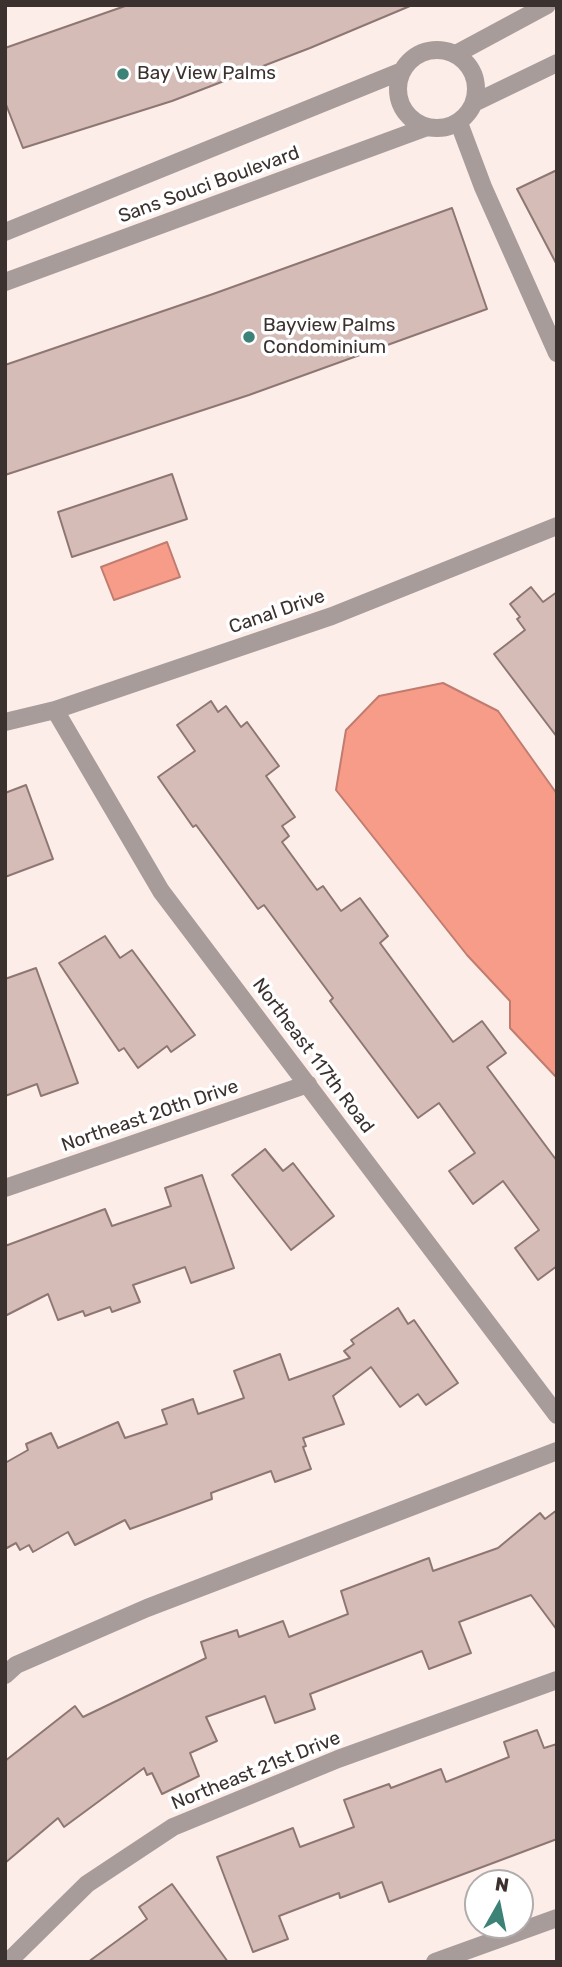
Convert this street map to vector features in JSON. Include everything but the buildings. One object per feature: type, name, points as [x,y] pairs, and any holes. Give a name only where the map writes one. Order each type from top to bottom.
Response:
[{"type":"street","points":[[456,54],[547,5]]},
{"type":"street","points":[[431,50],[456,54],[465,61],[476,80],[474,103],[469,113],[458,123],[438,128],[427,127],[407,115],[401,105],[398,94],[402,71],[409,61],[431,50]]},
{"type":"street","points":[[474,103],[557,63]]},
{"type":"street","name":"Sans Souci Boulevard","points":[[5,232],[402,71]]},
{"type":"street","points":[[458,123],[557,353]]},
{"type":"street","name":"Sans Souci Boulevard","points":[[5,282],[427,127]]},
{"type":"street","name":"Canal Drive","points":[[5,722],[55,710],[332,616],[557,526]]},
{"type":"street","name":"Northeast 117th Road","points":[[55,710],[161,891],[557,1415]]},
{"type":"street","name":"Northeast 20th Drive","points":[[5,1188],[308,1084]]},
{"type":"street","points":[[5,1675],[16,1665],[147,1608],[557,1451]]},
{"type":"street","name":"Northeast 21st Drive","points":[[8,1962],[87,1884],[173,1827],[338,1759],[557,1680]]},
{"type":"street","points":[[435,1962],[557,1918]]},
{"type":"shaded area","points":[[167,542],[180,577],[114,600],[101,567]]},
{"type":"shaded area","points":[[443,683],[498,711],[557,794],[557,1078],[510,1028],[510,1001],[467,955],[336,790],[346,730],[379,696]]},
{"type":"place","name":"Bay View Palms","points":[[123,74]]},
{"type":"place","name":"Bayview Palms Condominium","points":[[249,337]]}]
